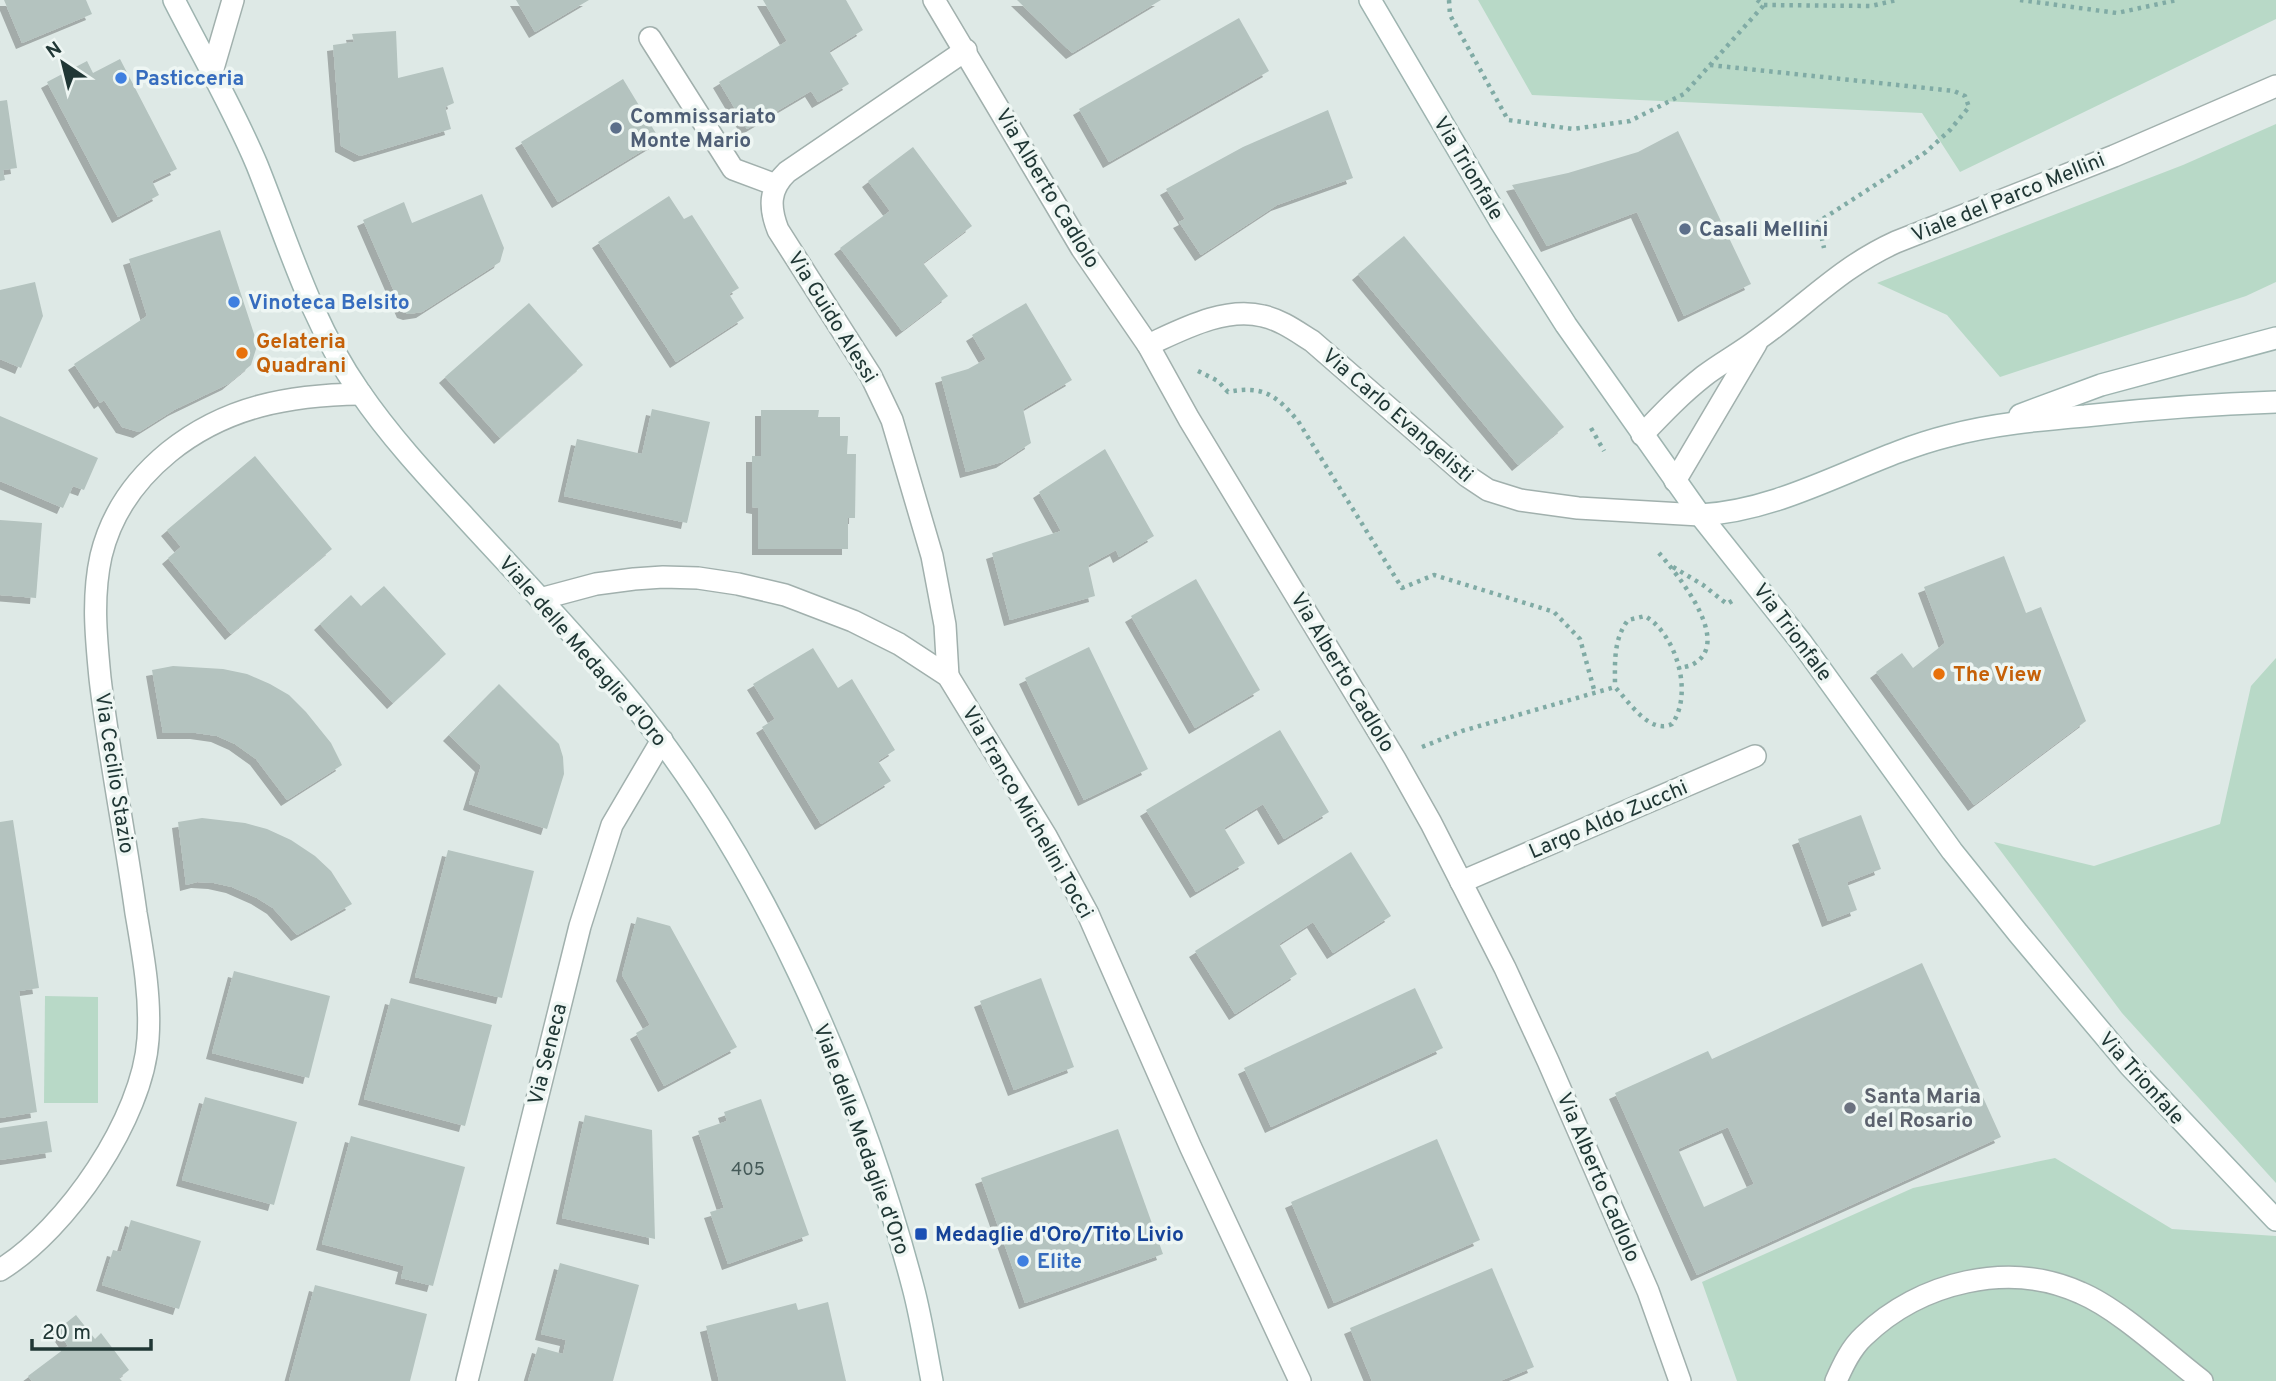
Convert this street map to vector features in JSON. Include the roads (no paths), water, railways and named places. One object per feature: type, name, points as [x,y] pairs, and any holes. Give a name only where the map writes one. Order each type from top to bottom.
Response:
[{"type":"street","name":"Viale delle Medaglie d'Oro","points":[[174,0],[256,163],[309,301],[333,350],[361,394],[418,466],[623,692],[662,740],[722,830],[774,922],[842,1074],[890,1211],[910,1276],[932,1381]]},
{"type":"street","points":[[212,72],[233,0]]},
{"type":"street","name":"Via Alberto Cadlolo","points":[[934,0],[1082,248],[1147,345],[1395,759],[1461,882],[1548,1061],[1648,1291],[1681,1381]]},
{"type":"street","name":"Via Trionfale","points":[[1370,0],[1500,221],[1566,326],[1700,515],[1801,642],[1952,851],[2018,933],[2130,1066],[2276,1220]]},
{"type":"street","points":[[650,38],[733,169],[776,185],[787,172],[966,50]]},
{"type":"street","name":"Viale del Parco Mellini","points":[[1642,435],[1683,393],[1706,375],[1758,340],[1831,280],[1882,248],[2114,156],[2276,86]]},
{"type":"street","name":"Via Guido Alessi","points":[[776,185],[772,210],[778,229],[871,376],[892,420],[932,556],[945,625],[948,676]]},
{"type":"street","name":"Via Carlo Evangelisti","points":[[1147,345],[1227,315],[1262,315],[1282,323],[1312,341],[1457,467],[1488,490],[1520,500],[1578,508],[1700,515],[1734,511],[1795,494],[1913,446],[1995,425]]},
{"type":"street","points":[[1995,425],[2101,385],[2276,338]]},
{"type":"street","name":"Viale del Parco Mellini","points":[[1675,481],[1758,340]]},
{"type":"street","name":"Via Cecilio Stazio","points":[[0,1270],[33,1245],[61,1215],[104,1157],[135,1098],[143,1073],[148,1042],[147,990],[104,708],[96,636],[98,573],[112,526],[131,491],[153,465],[209,425],[250,407],[285,399],[361,394]]},
{"type":"street","points":[[1995,425],[2145,410],[2276,402]]},
{"type":"street","name":"Via Franco Michelini Tocci","points":[[540,600],[596,584],[634,579],[675,577],[738,584],[785,595],[853,621],[900,644],[948,676],[1046,836],[1088,914],[1191,1148],[1300,1381]]},
{"type":"street","name":"Via Seneca","points":[[467,1381],[580,926],[612,825],[662,740]]},
{"type":"street","name":"Largo Aldo Zucchi","points":[[1461,882],[1755,756]]},
{"type":"street","points":[[1836,1381],[1862,1338],[1899,1309],[1944,1287],[1993,1277],[2026,1277],[2060,1284],[2084,1294],[2109,1309],[2202,1381]]},
{"type":"place","name":"Pasticceria","points":[[121,78]]},
{"type":"place","name":"Commissariato Monte Mario","points":[[616,128]]},
{"type":"place","name":"Casali Mellini","points":[[1685,229]]},
{"type":"place","name":"Vinoteca Belsito","points":[[234,302]]},
{"type":"place","name":"Gelateria Quadrani","points":[[242,353]]},
{"type":"place","name":"The View","points":[[1939,674]]},
{"type":"place","name":"Santa Maria del Rosario","points":[[1850,1108]]},
{"type":"place","name":"Medaglie d'Oro/Tito Livio","points":[[921,1234]]},
{"type":"place","name":"Elite","points":[[1023,1261]]}]
